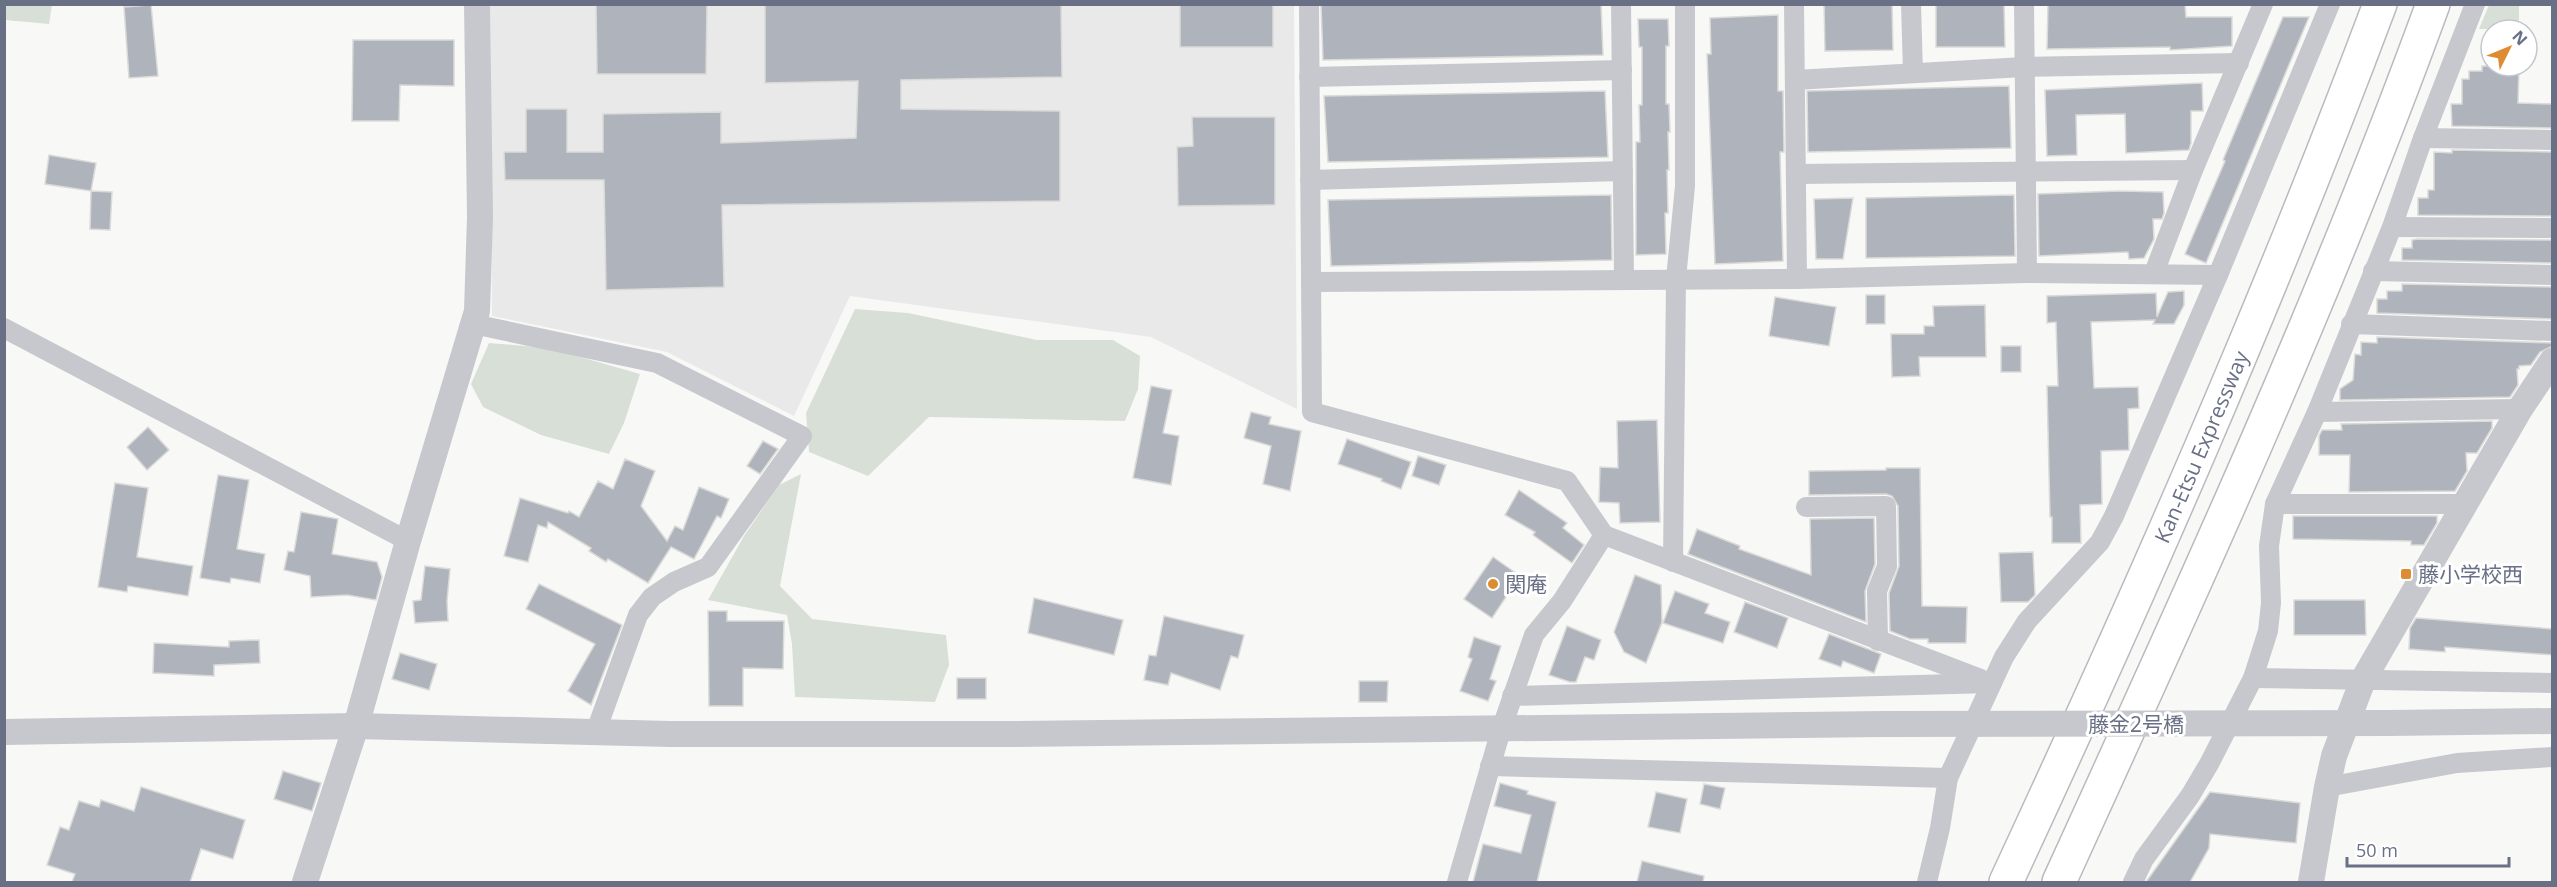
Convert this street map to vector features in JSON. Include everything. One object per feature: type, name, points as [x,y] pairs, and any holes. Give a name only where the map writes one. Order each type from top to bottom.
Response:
[{"type":"highway","name":"Kan-Etsu Expressway","points":[[2006,882],[2162,541],[2306,195],[2380,4]]},
{"type":"highway","points":[[2060,882],[2205,561],[2350,216],[2433,4]]},
{"type":"street","points":[[304,882],[356,726],[408,541],[477,311],[480,217],[477,4]]},
{"type":"street","points":[[1309,4],[1312,412],[1567,481],[1604,535],[1992,683]]},
{"type":"street","points":[[1621,4],[1624,278]]},
{"type":"street","points":[[1673,562],[1676,279],[1685,186],[1685,4]]},
{"type":"street","points":[[1794,4],[1797,279]]},
{"type":"street","points":[[1911,4],[1913,73]]},
{"type":"street","points":[[2024,4],[2027,273]]},
{"type":"street","points":[[2154,273],[2193,170],[2263,4]]},
{"type":"street","points":[[1927,882],[1940,828],[1948,778],[2004,657],[2027,621],[2100,542],[2114,516],[2218,275],[2330,4]]},
{"type":"street","points":[[2133,882],[2144,859],[2190,796],[2210,764],[2253,678],[2268,631],[2271,603],[2269,546],[2276,504],[2317,412],[2392,227],[2423,138],[2475,4]]},
{"type":"street","points":[[1795,80],[2024,67],[2239,63]]},
{"type":"street","points":[[1309,76],[1622,70]]},
{"type":"street","points":[[2423,138],[2553,140]]},
{"type":"street","points":[[1796,174],[2193,170]]},
{"type":"street","points":[[1310,180],[1623,171]]},
{"type":"street","points":[[2392,227],[2553,228]]},
{"type":"street","points":[[2373,271],[2553,275]]},
{"type":"street","points":[[1311,282],[1624,278],[1797,279],[2027,273],[2218,275]]},
{"type":"street","points":[[473,324],[657,363],[802,436],[708,567],[674,582],[652,597],[638,615],[596,731]]},
{"type":"street","points":[[2351,324],[2553,331]]},
{"type":"street","points":[[4,327],[408,541]]},
{"type":"street","points":[[2311,882],[2334,756],[2363,680],[2520,409],[2553,361]]},
{"type":"street","points":[[2317,412],[2520,409]]},
{"type":"street","points":[[2276,504],[2467,504]]},
{"type":"street","points":[[1806,507],[1886,506],[1887,566],[1878,591],[1878,641]]},
{"type":"street","points":[[1457,882],[1501,730],[1534,635],[1562,601],[1604,535]]},
{"type":"street","points":[[2253,678],[2553,683]]},
{"type":"street","points":[[1512,696],[1992,683]]},
{"type":"street","name":"藤金2号橋","points":[[4,732],[356,726],[596,731],[1026,734],[1883,724],[2553,721]]},
{"type":"street","points":[[2327,787],[2457,763],[2553,757]]},
{"type":"street","points":[[1490,766],[1948,778]]},
{"type":"shaded area","points":[[4,5],[52,5],[49,24],[5,20]]},
{"type":"shaded area","points":[[490,5],[1294,5],[1297,409],[1151,337],[850,296],[794,416],[667,352],[492,316]]},
{"type":"shaded area","points":[[2489,5],[2519,5],[2519,18],[2484,18]]},
{"type":"shaded area","points":[[855,309],[908,313],[1037,340],[1113,340],[1140,356],[1138,389],[1125,421],[929,417],[868,476],[809,452],[806,413]]},
{"type":"shaded area","points":[[489,343],[549,348],[640,374],[624,423],[609,454],[541,435],[483,407],[471,384]]},
{"type":"shaded area","points":[[801,474],[780,586],[812,619],[946,635],[949,665],[935,702],[795,697],[792,644],[787,615],[708,600],[744,536],[779,485]]},
{"type":"building","points":[[596,4],[707,4],[706,74],[597,74]]},
{"type":"building","points":[[765,4],[1061,4],[1062,77],[901,80],[901,109],[1060,111],[1060,201],[722,205],[724,287],[606,290],[604,180],[505,180],[504,152],[526,152],[526,109],[567,109],[567,152],[603,152],[603,114],[721,112],[721,143],[856,138],[858,81],[765,83]]},
{"type":"building","points":[[1180,4],[1273,4],[1273,47],[1180,47]]},
{"type":"building","points":[[1321,4],[1601,4],[1603,55],[1323,60]]},
{"type":"building","points":[[1824,4],[1892,4],[1893,50],[1825,51]]},
{"type":"building","points":[[1936,4],[2004,4],[2005,47],[1936,47]]},
{"type":"building","points":[[2048,4],[2185,4],[2186,17],[2232,17],[2232,46],[2170,50],[2170,47],[2047,49]]},
{"type":"building","points":[[151,5],[158,76],[129,78],[124,7]]},
{"type":"building","points":[[1778,15],[1778,91],[1783,91],[1784,152],[1780,152],[1783,261],[1715,264],[1707,54],[1711,54],[1710,18]]},
{"type":"building","points":[[2283,17],[2309,17],[2206,263],[2185,254]]},
{"type":"building","points":[[1638,19],[1668,19],[1666,104],[1669,104],[1670,132],[1668,132],[1669,170],[1667,170],[1668,213],[1665,213],[1666,254],[1636,255],[1636,142],[1640,142],[1639,105],[1642,105],[1642,47],[1639,47]]},
{"type":"building","points":[[353,40],[454,40],[454,86],[400,85],[399,121],[352,121]]},
{"type":"building","points":[[2469,71],[2479,71],[2479,78],[2519,78],[2518,103],[2553,104],[2553,128],[2452,126],[2451,104],[2462,104],[2462,79],[2469,79]]},
{"type":"building","points":[[2202,83],[2203,111],[2191,111],[2189,150],[2126,153],[2125,114],[2076,115],[2077,155],[2047,156],[2045,90]]},
{"type":"building","points":[[2009,86],[2011,148],[1808,152],[1807,91]]},
{"type":"building","points":[[1605,91],[1608,157],[1328,162],[1324,96]]},
{"type":"building","points":[[1192,117],[1275,117],[1275,205],[1178,206],[1177,147],[1193,146]]},
{"type":"building","points":[[2452,150],[2553,152],[2553,216],[2418,215],[2418,198],[2428,198],[2428,190],[2434,190],[2434,152],[2452,153]]},
{"type":"building","points":[[49,155],[96,163],[91,191],[45,184]]},
{"type":"building","points":[[91,191],[112,192],[110,230],[90,229]]},
{"type":"building","points":[[2163,192],[2164,213],[2162,219],[2153,219],[2154,239],[2144,258],[2129,259],[2128,252],[2039,256],[2038,194]]},
{"type":"building","points":[[1611,195],[1612,260],[1331,266],[1328,200]]},
{"type":"building","points":[[2014,195],[2015,256],[1866,258],[1866,198]]},
{"type":"building","points":[[1853,198],[1843,259],[1816,259],[1814,199]]},
{"type":"building","points":[[2412,240],[2553,240],[2553,263],[2402,260],[2402,248],[2412,248]]},
{"type":"building","points":[[2402,284],[2553,287],[2553,319],[2377,313],[2377,299],[2387,299],[2387,291],[2402,291]]},
{"type":"building","points":[[2184,291],[2184,305],[2174,324],[2153,324],[2155,320],[2091,322],[2094,388],[2138,387],[2139,408],[2128,409],[2129,450],[2101,451],[2102,504],[2080,505],[2081,543],[2052,543],[2047,386],[2058,386],[2056,322],[2047,323],[2047,296],[2156,293],[2157,317],[2168,292]]},
{"type":"building","points":[[1866,295],[1885,295],[1885,324],[1866,324]]},
{"type":"building","points":[[1775,297],[1836,307],[1829,346],[1769,336]]},
{"type":"building","points":[[1985,305],[1986,357],[1919,357],[1920,376],[1892,377],[1891,334],[1924,334],[1924,326],[1934,326],[1933,306]]},
{"type":"building","points":[[2377,337],[2553,343],[2553,346],[2540,352],[2531,365],[2519,366],[2517,369],[2518,385],[2510,397],[2340,400],[2340,389],[2353,380],[2355,354],[2361,355],[2361,342],[2377,343]]},
{"type":"building","points":[[2001,346],[2021,346],[2021,372],[2001,372]]},
{"type":"building","points":[[1151,386],[1172,390],[1163,433],[1179,436],[1171,485],[1133,478]]},
{"type":"building","points":[[1251,412],[1271,417],[1269,424],[1301,431],[1290,491],[1263,484],[1271,446],[1244,438]]},
{"type":"building","points":[[1657,420],[1660,522],[1620,523],[1619,503],[1599,502],[1600,467],[1618,468],[1617,421]]},
{"type":"building","points":[[2492,421],[2492,428],[2477,453],[2466,453],[2467,471],[2455,491],[2349,492],[2350,455],[2319,455],[2319,436],[2322,430],[2342,430],[2341,424]]},
{"type":"building","points":[[148,427],[169,450],[147,470],[127,447]]},
{"type":"building","points":[[1347,439],[1411,462],[1401,489],[1381,481],[1382,479],[1338,464]]},
{"type":"building","points":[[763,441],[778,449],[760,474],[747,466]]},
{"type":"building","points":[[1418,456],[1446,465],[1439,485],[1412,476]]},
{"type":"building","points":[[625,459],[655,471],[641,506],[667,541],[675,526],[683,530],[699,487],[729,499],[721,518],[717,516],[694,559],[671,547],[648,583],[608,559],[606,562],[589,551],[591,548],[548,522],[547,528],[538,525],[528,562],[504,556],[520,498],[568,513],[569,511],[579,517],[598,481],[613,489]]},
{"type":"building","points":[[1886,468],[1920,468],[1922,606],[1967,607],[1966,643],[1928,643],[1928,639],[1910,639],[1890,631],[1889,593],[1899,566],[1898,506],[1892,496],[1886,494],[1809,495],[1809,471],[1886,470]]},
{"type":"building","points":[[218,475],[249,480],[237,549],[265,554],[260,583],[231,578],[230,583],[200,578]]},
{"type":"building","points":[[115,483],[148,488],[137,557],[193,566],[188,596],[128,586],[127,592],[98,587]]},
{"type":"building","points":[[1519,490],[1567,523],[1563,528],[1584,545],[1572,563],[1533,535],[1535,532],[1505,515]]},
{"type":"building","points":[[301,512],[338,519],[332,554],[377,562],[382,577],[376,600],[347,595],[311,597],[310,576],[284,570],[288,551],[294,552]]},
{"type":"building","points":[[2293,516],[2437,516],[2437,523],[2424,545],[2411,545],[2411,541],[2293,539]]},
{"type":"building","points":[[1874,518],[1875,564],[1865,591],[1866,622],[1688,554],[1697,529],[1740,546],[1739,549],[1811,575],[1810,519]]},
{"type":"building","points":[[2033,552],[2035,595],[2028,602],[2001,602],[1999,553]]},
{"type":"building","points":[[1493,557],[1520,576],[1492,618],[1464,599]]},
{"type":"building","points":[[425,566],[450,569],[448,621],[415,623],[413,601],[421,600]]},
{"type":"building","points":[[1635,575],[1661,585],[1662,622],[1646,663],[1624,652],[1614,632]]},
{"type":"building","points":[[539,584],[622,625],[591,705],[568,691],[595,644],[526,609]]},
{"type":"building","points":[[1675,591],[1709,604],[1705,613],[1730,622],[1723,643],[1663,623]]},
{"type":"building","points":[[1034,598],[1123,620],[1114,655],[1028,633]]},
{"type":"building","points":[[2294,600],[2365,600],[2366,635],[2294,635]]},
{"type":"building","points":[[1745,602],[1788,618],[1777,648],[1734,632]]},
{"type":"building","points":[[708,611],[727,611],[727,621],[784,621],[783,669],[743,668],[743,706],[709,706]]},
{"type":"building","points":[[1164,616],[1244,635],[1238,658],[1231,656],[1220,690],[1171,673],[1168,685],[1144,680],[1149,655],[1156,656]]},
{"type":"building","points":[[2416,618],[2553,629],[2553,655],[2445,647],[2445,652],[2409,649],[2410,628]]},
{"type":"building","points":[[1567,626],[1601,640],[1594,660],[1585,657],[1576,682],[1549,675]]},
{"type":"building","points":[[1829,634],[1881,654],[1874,673],[1843,661],[1841,667],[1819,659]]},
{"type":"building","points":[[1474,637],[1501,646],[1490,679],[1496,681],[1488,701],[1460,691],[1472,659],[1468,657]]},
{"type":"building","points":[[259,640],[260,663],[214,665],[214,676],[153,673],[154,643],[229,647],[229,641]]},
{"type":"building","points":[[400,653],[437,664],[429,690],[392,679]]},
{"type":"building","points":[[957,678],[986,678],[986,699],[957,699]]},
{"type":"building","points":[[1359,681],[1388,681],[1387,702],[1359,702]]},
{"type":"building","points":[[283,771],[321,783],[312,811],[274,799]]},
{"type":"building","points":[[1500,783],[1556,802],[1537,882],[1473,882],[1483,844],[1521,853],[1531,815],[1494,806]]},
{"type":"building","points":[[1704,784],[1725,788],[1720,809],[1700,804]]},
{"type":"building","points":[[141,787],[245,820],[233,859],[201,849],[190,882],[72,882],[75,874],[47,865],[60,827],[69,830],[79,801],[99,807],[101,800],[134,811]]},
{"type":"building","points":[[1656,792],[1687,799],[1680,833],[1648,827]]},
{"type":"building","points":[[2210,792],[2300,803],[2296,843],[2210,834],[2209,848],[2190,882],[2146,882]]},
{"type":"building","points":[[1642,861],[1704,876],[1703,882],[1637,882]]},
{"type":"place","name":"藤小学校西","points":[[2406,574]]},
{"type":"place","name":"関庵","points":[[1493,584]]}]
